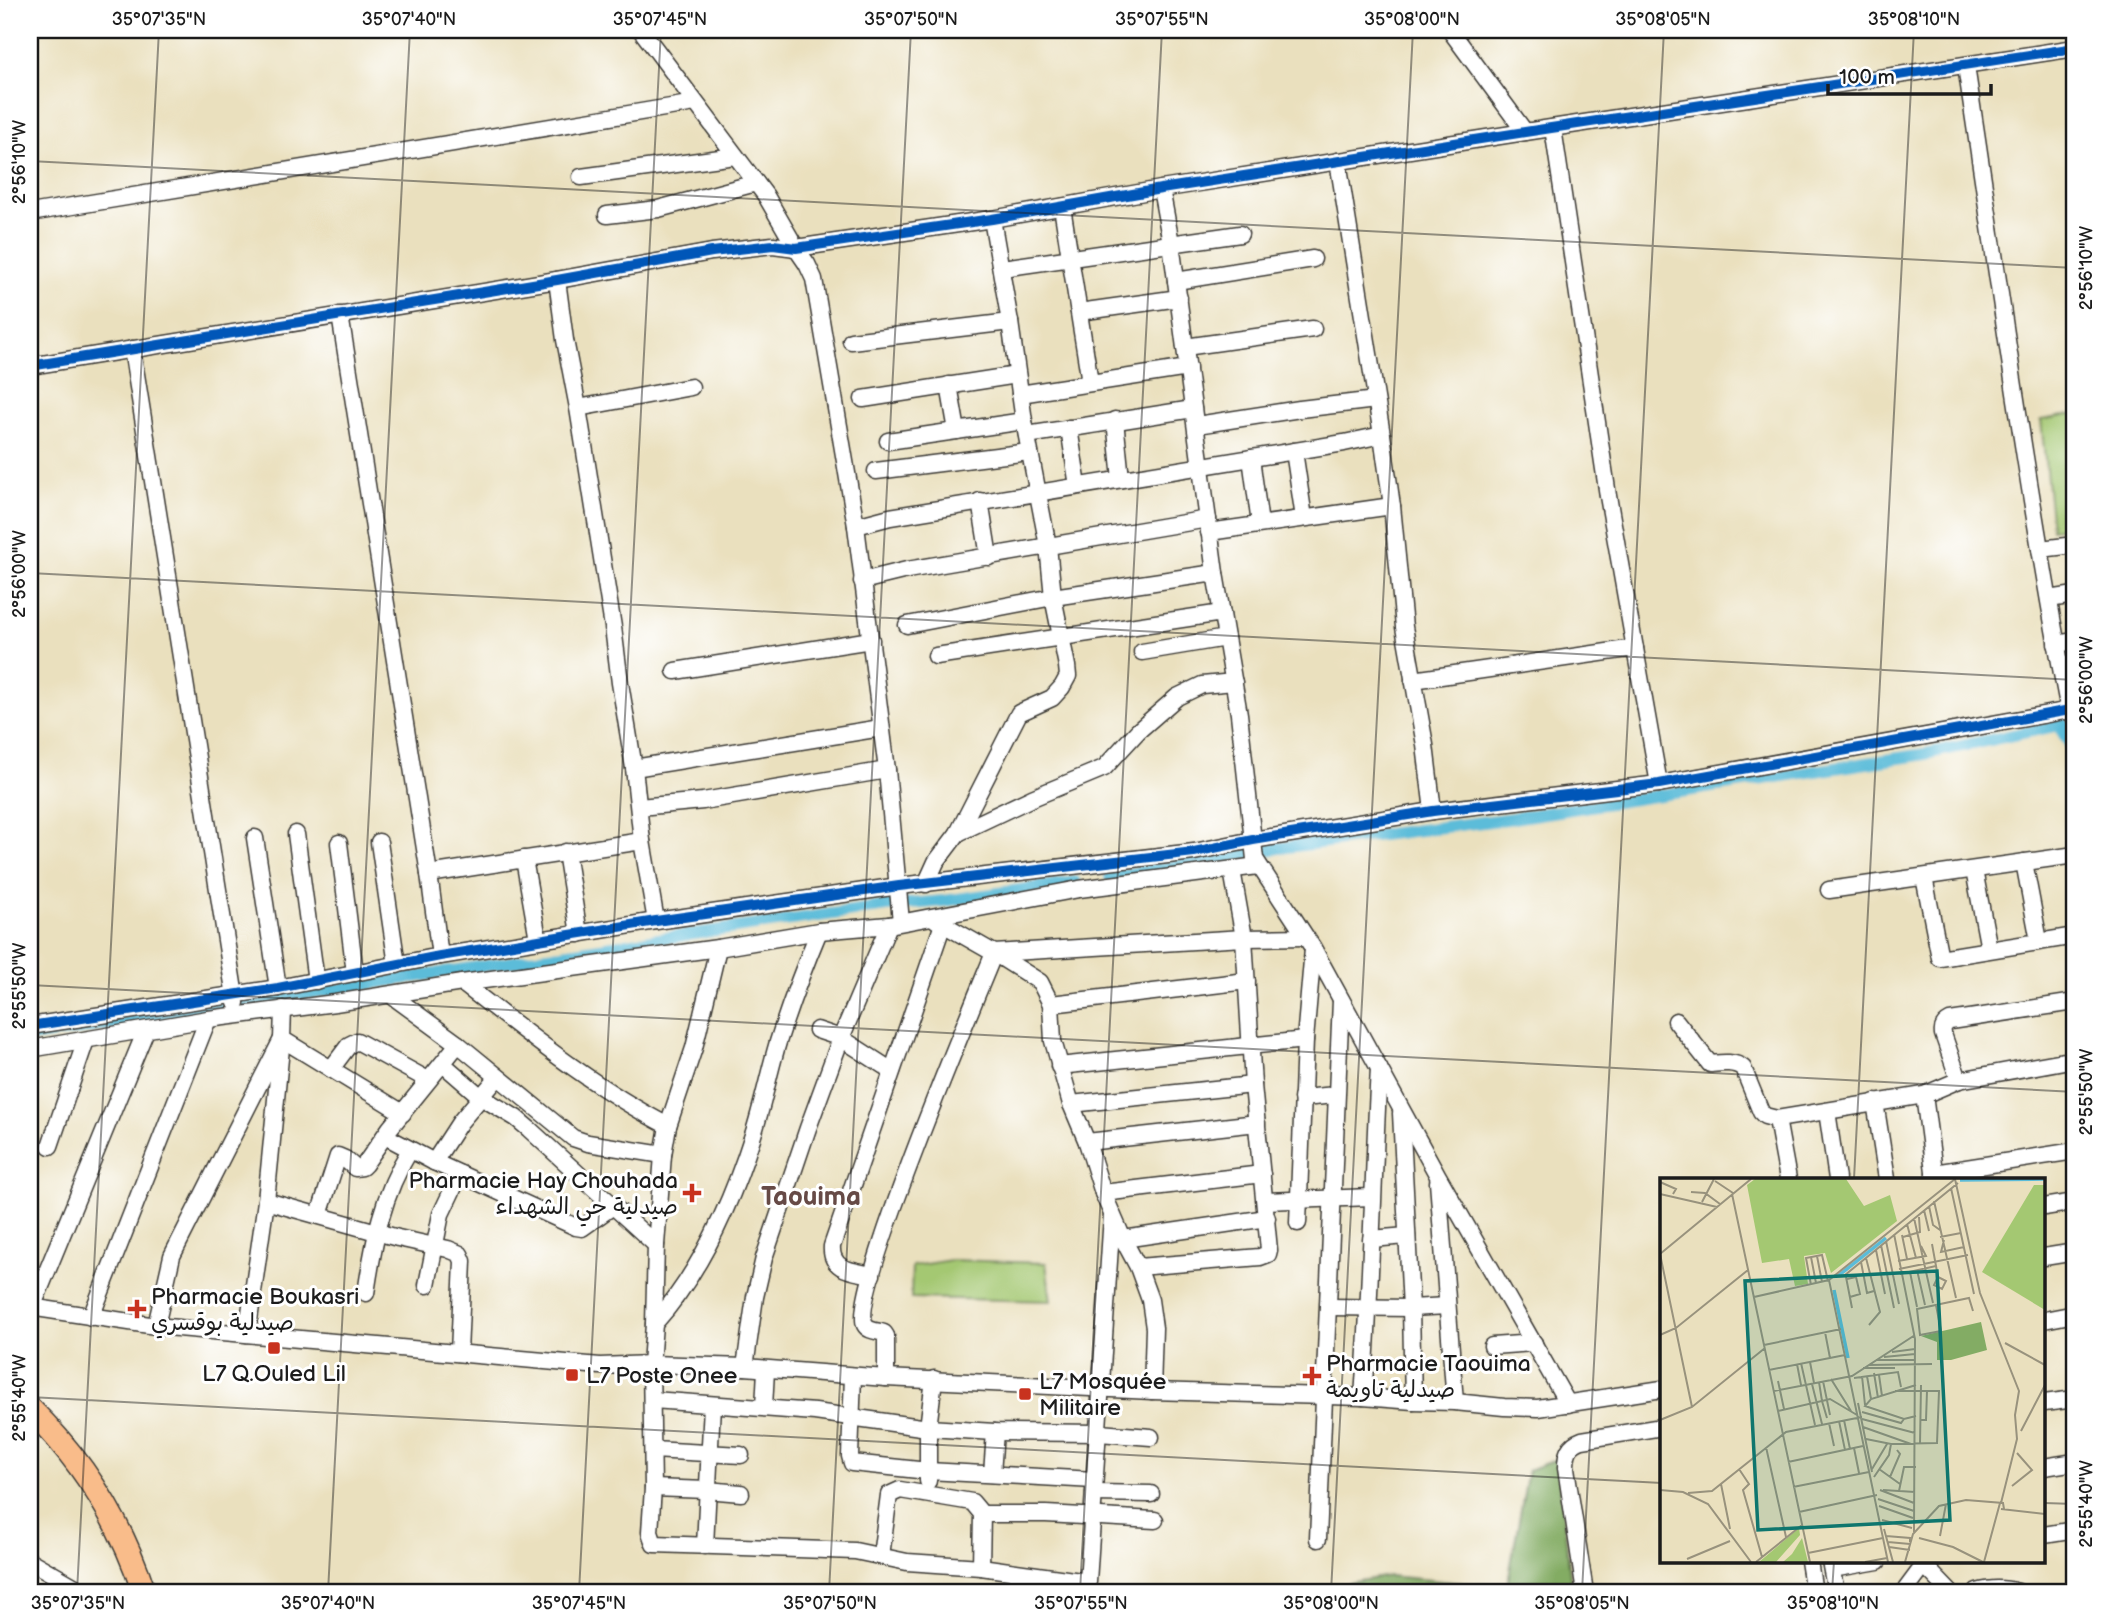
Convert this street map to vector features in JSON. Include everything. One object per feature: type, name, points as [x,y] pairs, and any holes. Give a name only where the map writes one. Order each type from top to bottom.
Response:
[{"type":"highway","points":[[30,1409],[65,1447],[97,1491],[119,1530],[144,1592]]},
{"type":"highway","points":[[30,1428],[55,1455],[83,1493],[106,1534],[130,1592]]},
{"type":"street","points":[[641,30],[766,195],[814,279],[856,526],[887,770],[898,909]]},
{"type":"street","points":[[1450,30],[1525,132]]},
{"type":"street","points":[[30,366],[745,247],[773,245],[796,248],[992,219],[1338,161],[2075,48]]},
{"type":"street","points":[[926,884],[1194,852],[1433,811],[1659,784],[2072,707],[2056,644],[2040,549],[1966,65]]},
{"type":"street","points":[[30,213],[695,103]]},
{"type":"street","points":[[1553,128],[1608,496],[1659,784]]},
{"type":"street","points":[[581,177],[735,156]]},
{"type":"street","points":[[1338,161],[1382,435],[1404,627],[1425,745],[1433,811]]},
{"type":"street","points":[[607,215],[658,209],[756,183]]},
{"type":"street","points":[[1161,189],[1179,298],[1215,573],[1239,714],[1257,863],[1341,998],[1567,1404]]},
{"type":"street","points":[[1062,207],[1090,382]]},
{"type":"street","points":[[745,1367],[755,1297],[764,1258],[807,1128],[841,1038],[898,909],[926,884],[936,862],[958,832],[1019,713],[1052,698],[1068,676],[992,219]]},
{"type":"street","points":[[1002,268],[1240,234]]},
{"type":"street","points":[[1176,281],[1312,259]]},
{"type":"street","points":[[557,280],[656,920]]},
{"type":"street","points":[[1079,312],[1179,298]]},
{"type":"street","points":[[340,315],[440,956]]},
{"type":"street","points":[[851,341],[1010,322]]},
{"type":"street","points":[[1185,347],[1313,329]]},
{"type":"street","points":[[132,349],[238,1015]]},
{"type":"street","points":[[1020,394],[1188,368]]},
{"type":"street","points":[[863,399],[1017,374]]},
{"type":"street","points":[[949,385],[957,431]]},
{"type":"street","points":[[578,408],[691,387]]},
{"type":"street","points":[[876,471],[1027,436],[1115,420],[1300,409],[1376,400]]},
{"type":"street","points":[[1115,420],[1121,479]]},
{"type":"street","points":[[1069,428],[1078,486]]},
{"type":"street","points":[[888,441],[957,431],[1027,436]]},
{"type":"street","points":[[856,526],[890,517],[980,501],[1294,452],[1382,435]]},
{"type":"street","points":[[1294,452],[1304,518]]},
{"type":"street","points":[[1251,458],[1260,524]]},
{"type":"street","points":[[980,501],[989,556]]},
{"type":"street","points":[[862,581],[1048,546],[1209,526],[1260,524],[1392,506]]},
{"type":"street","points":[[2040,549],[2075,545]]},
{"type":"street","points":[[907,625],[1054,597],[1215,573]]},
{"type":"street","points":[[2049,599],[2075,595]]},
{"type":"street","points":[[936,656],[1222,613]]},
{"type":"street","points":[[1142,652],[1226,638]]},
{"type":"street","points":[[675,671],[871,640]]},
{"type":"street","points":[[2056,644],[2075,641]]},
{"type":"street","points":[[1413,680],[1635,648]]},
{"type":"street","points":[[958,832],[1104,768],[1138,731],[1177,697],[1202,685],[1234,682]]},
{"type":"street","points":[[634,768],[881,728]]},
{"type":"street","points":[[639,807],[703,800],[887,770]]},
{"type":"street","points":[[296,834],[316,981]]},
{"type":"street","points":[[255,838],[278,988]]},
{"type":"street","points":[[429,874],[642,841]]},
{"type":"street","points":[[379,842],[397,965]]},
{"type":"street","points":[[339,844],[355,973]]},
{"type":"street","points":[[566,852],[579,934]]},
{"type":"street","points":[[1829,890],[2024,862],[2075,858]]},
{"type":"street","points":[[524,859],[538,939]]},
{"type":"street","points":[[2024,862],[2039,941]]},
{"type":"street","points":[[937,921],[1079,890],[1232,870],[1257,863]]},
{"type":"street","points":[[1138,1267],[1268,1254],[1270,1244],[1253,1086],[1244,939],[1232,870]]},
{"type":"street","points":[[1974,870],[1989,949]]},
{"type":"street","points":[[1924,877],[1940,958],[2075,936]]},
{"type":"street","points":[[30,1026],[278,988],[440,956],[656,920],[898,909],[937,921],[1024,970],[1040,982],[1051,1004],[1053,1041],[1071,1104],[1087,1142],[1103,1193],[1122,1239],[1138,1267],[1150,1300],[1154,1328],[1152,1391]]},
{"type":"street","points":[[30,1049],[208,1019],[718,948],[819,931],[898,909]]},
{"type":"street","points":[[872,1275],[836,1264],[831,1253],[832,1246],[892,1071],[937,921]]},
{"type":"street","points":[[654,1324],[687,1283],[707,1247],[730,1194],[753,1135],[779,1040],[819,931]]},
{"type":"street","points":[[994,953],[1244,939],[1309,943]]},
{"type":"street","points":[[1298,1223],[1309,943]]},
{"type":"street","points":[[718,948],[694,1048],[668,1126],[663,1155],[650,1364],[653,1400],[650,1532],[654,1544],[855,1551],[907,1562],[981,1567],[1088,1582],[1112,1215]]},
{"type":"street","points":[[886,1378],[886,1336],[869,1329],[864,1318],[872,1275],[926,1117],[994,953]]},
{"type":"street","points":[[1051,1004],[1247,981]]},
{"type":"street","points":[[462,983],[597,1084],[636,1110],[668,1126]]},
{"type":"street","points":[[391,995],[458,1044],[573,1138],[587,1143],[663,1155]]},
{"type":"street","points":[[1318,1539],[1341,998]]},
{"type":"street","points":[[1959,1080],[1943,1034],[1942,1028],[1945,1024],[1950,1021],[2075,1002]]},
{"type":"street","points":[[247,1334],[266,1201],[283,1009]]},
{"type":"street","points":[[91,1317],[208,1019]]},
{"type":"street","points":[[1676,1021],[1710,1064],[1740,1065],[1761,1112],[1777,1119],[1924,1095],[1959,1080],[2075,1059]]},
{"type":"street","points":[[146,1030],[31,1307],[156,1326],[600,1366],[650,1364],[745,1367],[886,1378],[1152,1391],[1363,1397],[1515,1408],[1538,1408],[1660,1388]]},
{"type":"street","points":[[817,1030],[841,1038],[892,1071]]},
{"type":"street","points":[[282,1039],[403,1113]]},
{"type":"street","points":[[156,1326],[172,1256],[282,1039]]},
{"type":"street","points":[[50,1146],[86,1040]]},
{"type":"street","points":[[1059,1066],[1305,1040]]},
{"type":"street","points":[[331,1069],[349,1045],[357,1041],[428,1080]]},
{"type":"street","points":[[319,1215],[336,1158],[341,1157],[355,1168],[362,1167],[458,1044]]},
{"type":"street","points":[[443,1064],[481,1097],[529,1129],[656,1245]]},
{"type":"street","points":[[1363,1397],[1379,1068]]},
{"type":"street","points":[[434,1162],[460,1122],[498,1077]]},
{"type":"street","points":[[1071,1104],[1253,1086]]},
{"type":"street","points":[[1302,1098],[1336,1095]]},
{"type":"street","points":[[1924,1095],[1935,1176],[2075,1151]]},
{"type":"street","points":[[506,1112],[522,1096]]},
{"type":"street","points":[[1875,1102],[1887,1178]]},
{"type":"street","points":[[1400,1107],[1411,1308],[1413,1401]]},
{"type":"street","points":[[1827,1111],[1837,1178]]},
{"type":"street","points":[[1777,1119],[1787,1178]]},
{"type":"street","points":[[1087,1142],[1257,1123]]},
{"type":"street","points":[[385,1136],[434,1162],[576,1227],[582,1227],[613,1206]]},
{"type":"street","points":[[366,1293],[377,1232],[390,1187],[410,1150]]},
{"type":"street","points":[[427,1285],[441,1214],[460,1174]]},
{"type":"street","points":[[1103,1193],[1262,1174]]},
{"type":"street","points":[[1438,1176],[1455,1402]]},
{"type":"street","points":[[1265,1201],[1372,1197]]},
{"type":"street","points":[[266,1201],[456,1251],[462,1256],[459,1353]]},
{"type":"street","points":[[2046,1207],[2075,1202]]},
{"type":"street","points":[[1122,1239],[1267,1219]]},
{"type":"street","points":[[1371,1239],[1407,1236]]},
{"type":"street","points":[[2046,1257],[2075,1252]]},
{"type":"street","points":[[1329,1307],[1447,1306]]},
{"type":"street","points":[[2046,1320],[2075,1314]]},
{"type":"street","points":[[1492,1346],[1534,1343]]},
{"type":"street","points":[[764,1407],[766,1370]]},
{"type":"street","points":[[853,1376],[849,1456],[852,1463],[992,1475],[1151,1494]]},
{"type":"street","points":[[927,1495],[928,1427],[934,1379]]},
{"type":"street","points":[[2046,1403],[2075,1399]]},
{"type":"street","points":[[653,1400],[764,1407],[928,1427],[995,1432],[1099,1433],[1151,1437]]},
{"type":"street","points":[[705,1546],[712,1405]]},
{"type":"street","points":[[1585,1592],[1566,1468],[1568,1451],[1571,1445],[1582,1440],[1660,1427]]},
{"type":"street","points":[[992,1475],[995,1432]]},
{"type":"street","points":[[653,1450],[741,1454]]},
{"type":"street","points":[[2046,1467],[2075,1462]]},
{"type":"street","points":[[653,1488],[741,1493]]},
{"type":"street","points":[[881,1556],[889,1495],[900,1490],[972,1503],[982,1514],[981,1567]]},
{"type":"street","points":[[982,1514],[1155,1520]]},
{"type":"street","points":[[2046,1535],[2075,1530]]},
{"type":"street","points":[[30,1562],[84,1592]]},
{"type":"street","points":[[1809,1562],[1814,1592]]},
{"type":"street","points":[[1836,1592],[1831,1565],[1866,1562]]},
{"type":"street","points":[[1904,1592],[1926,1563],[1951,1592]]},
{"type":"street","points":[[1977,1592],[1989,1588],[2005,1588],[2018,1592]]},
{"type":"green space","points":[[2075,414],[2075,526],[2052,529],[2041,420]]},
{"type":"green space","points":[[951,1260],[1046,1263],[1051,1301],[911,1298],[912,1266]]},
{"type":"green space","points":[[1557,1459],[1572,1592],[1347,1592],[1347,1583],[1389,1576],[1507,1587],[1528,1470]]},
{"type":"waterway","points":[[1110,877],[1278,848],[1506,819],[1925,754],[2064,724],[2066,731]]},
{"type":"waterway","name":"Taouima","points":[[2066,731],[2075,745]]},
{"type":"waterway","points":[[30,1037],[652,940],[1075,882]]},
{"type":"cycle path","points":[[30,366],[712,252],[773,245],[796,248],[992,219],[1161,189],[2075,48]]},
{"type":"cycle path","points":[[30,1026],[278,988],[440,956],[656,921],[899,886],[1194,852],[1433,811],[1659,784],[2070,710]]},
{"type":"place","name":"Pharmacie Hay Chouhada صيدلية حي الشهداء","points":[[692,1193]]},
{"type":"place","name":"Pharmacie Boukasri صيدلية بوقسري","points":[[137,1309]]},
{"type":"place","name":"L7 Q.Ouled Lil","points":[[274,1348]]},
{"type":"place","name":"L7 Poste Onee","points":[[572,1375]]},
{"type":"place","name":"Pharmacie Taouima صيدلية تاويمة","points":[[1312,1376]]},
{"type":"place","name":"L7 Mosquée Militaire","points":[[1025,1394]]},
{"type":"district","name":"Taouima","points":[[811,1196]]}]
